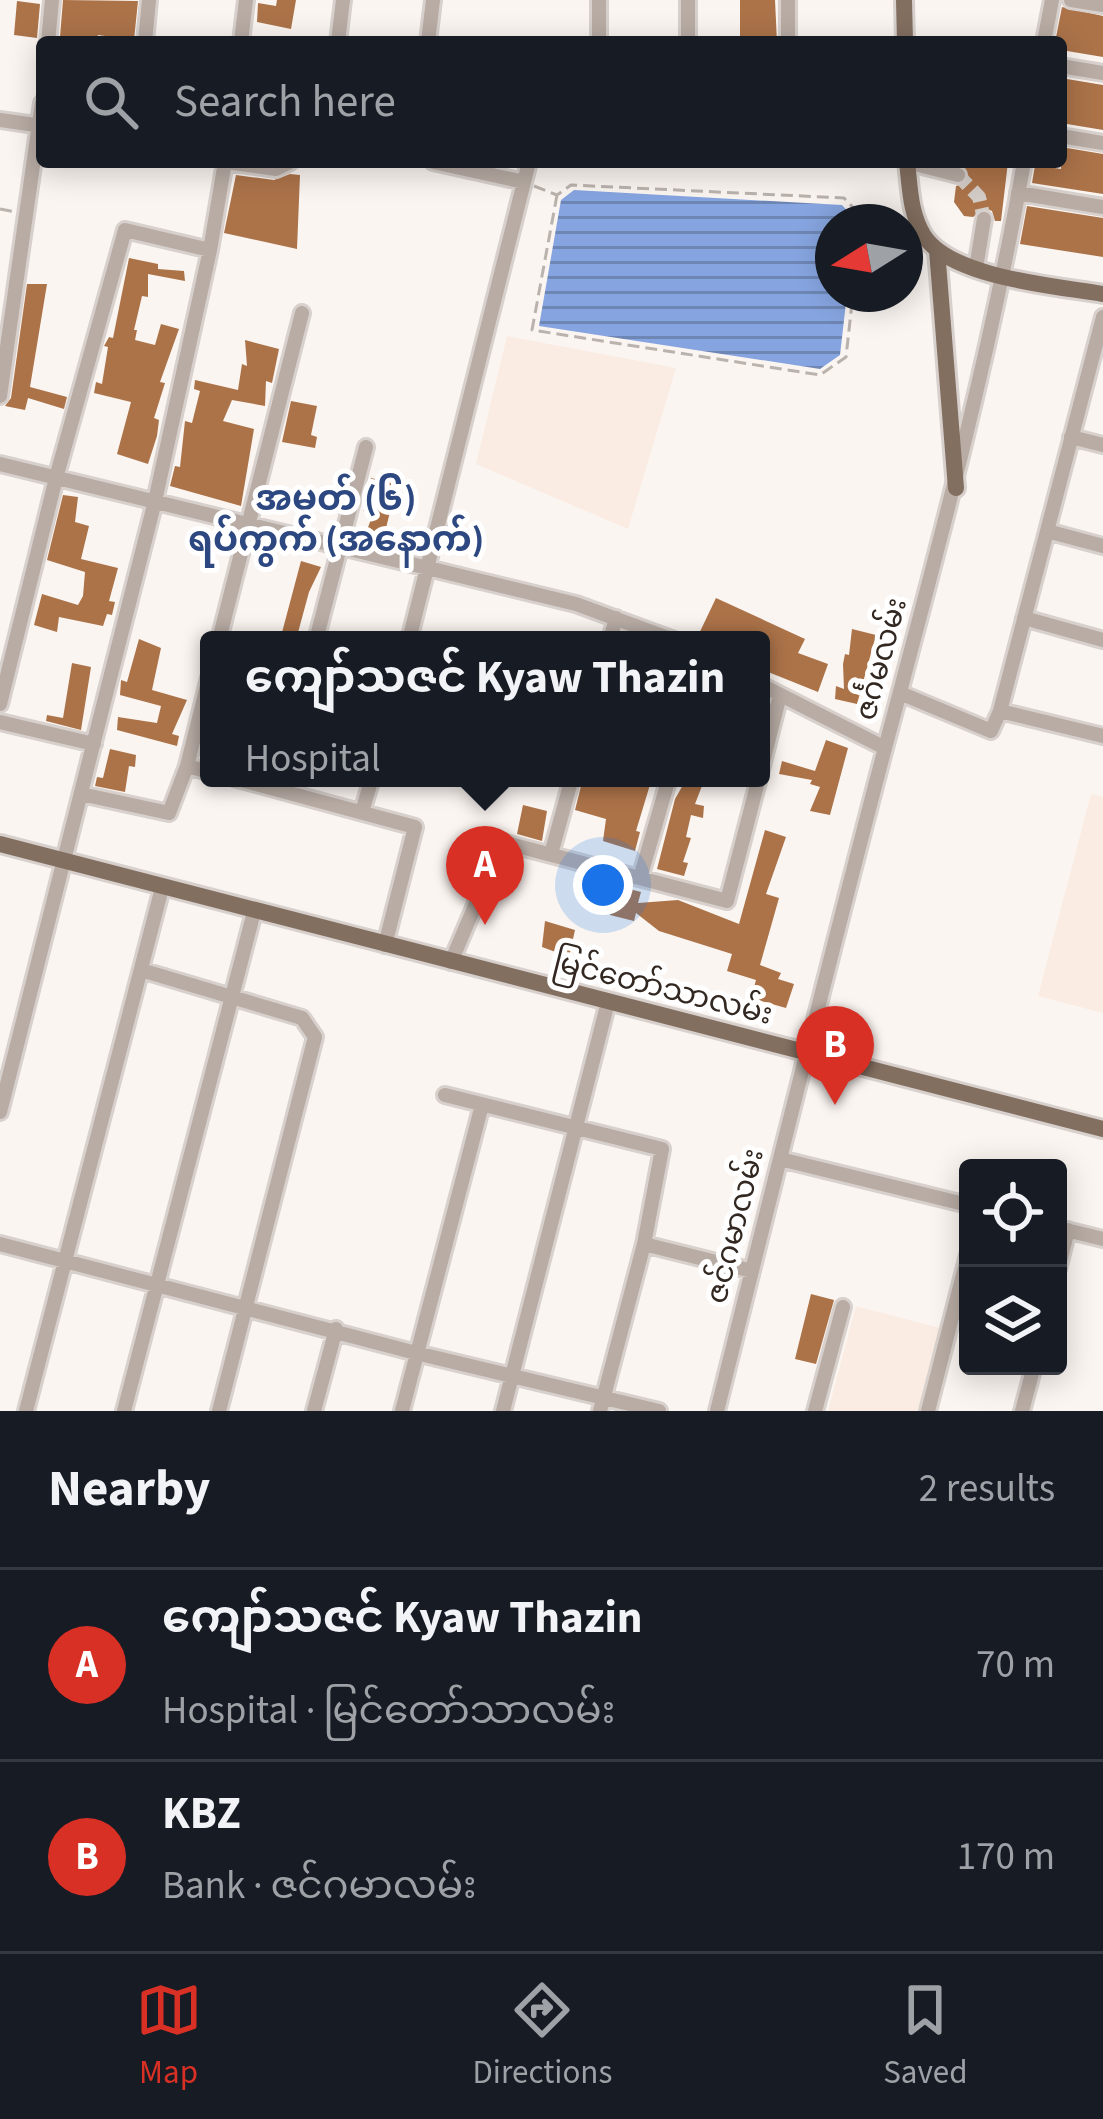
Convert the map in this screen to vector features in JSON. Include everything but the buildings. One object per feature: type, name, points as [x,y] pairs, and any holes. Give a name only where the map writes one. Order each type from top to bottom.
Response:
[{"type":"main road","points":[[904,0],[905,36]]},
{"type":"main road","points":[[908,168],[913,211],[924,236],[937,250],[1004,277],[1103,294]]},
{"type":"main road","points":[[937,250],[956,488]]},
{"type":"main road","name":"မြင်တော်သာလမ်း","points":[[0,844],[1103,1129]]},
{"type":"street","points":[[49,36],[52,0]]},
{"type":"street","points":[[146,36],[149,0]]},
{"type":"street","points":[[242,36],[246,0]]},
{"type":"street","points":[[339,36],[343,0]]},
{"type":"street","points":[[429,36],[433,0]]},
{"type":"street","points":[[599,0],[599,36]]},
{"type":"street","points":[[688,0],[688,36]]},
{"type":"street","points":[[788,0],[788,36]]},
{"type":"street","points":[[1045,36],[1052,0]]},
{"type":"street","points":[[1071,0],[1103,5]]},
{"type":"street","points":[[1067,67],[1103,74]]},
{"type":"street","points":[[0,120],[36,125]]},
{"type":"street","points":[[1067,137],[1103,142]]},
{"type":"street","points":[[0,396],[36,159]]},
{"type":"street","points":[[0,1112],[155,501],[225,168]]},
{"type":"street","points":[[460,168],[524,182]]},
{"type":"street","points":[[411,631],[528,168]]},
{"type":"street","points":[[931,168],[958,175]]},
{"type":"street","name":"ဇင်္ဂမလမ်း","points":[[806,1053],[956,488],[1004,277],[1023,168]]},
{"type":"street","points":[[1018,193],[1103,208]]},
{"type":"street","points":[[976,268],[984,219]]},
{"type":"street","points":[[0,704],[124,230],[210,250]]},
{"type":"street","points":[[221,631],[302,313]]},
{"type":"street","points":[[900,693],[991,730],[1000,711],[1103,317]]},
{"type":"street","points":[[1070,437],[1103,445]]},
{"type":"street","points":[[318,631],[367,447]]},
{"type":"street","points":[[0,464],[576,604],[649,631]]},
{"type":"street","points":[[1047,531],[1103,546]]},
{"type":"street","points":[[1024,618],[1103,640]]},
{"type":"street","points":[[613,631],[616,619]]},
{"type":"street","points":[[770,690],[885,748]]},
{"type":"street","points":[[770,734],[780,695]]},
{"type":"street","points":[[1000,711],[1103,736]]},
{"type":"street","points":[[81,794],[169,813],[200,714]]},
{"type":"street","points":[[0,722],[94,744]]},
{"type":"street","points":[[187,766],[200,770]]},
{"type":"street","points":[[291,787],[415,827],[385,945]]},
{"type":"street","points":[[362,812],[369,787]]},
{"type":"street","points":[[551,854],[570,787]]},
{"type":"street","points":[[640,878],[666,787]]},
{"type":"street","points":[[451,962],[499,845],[507,843],[727,901],[757,787]]},
{"type":"street","points":[[26,1411],[162,889]]},
{"type":"street","points":[[124,1411],[254,912]]},
{"type":"street","points":[[141,970],[302,1018],[315,1037],[219,1411]]},
{"type":"street","points":[[503,1411],[608,1002]]},
{"type":"street","name":"ဇင်ဂမာလမ်း","points":[[717,1411],[806,1053]]},
{"type":"street","points":[[445,1095],[656,1146],[664,1156],[601,1404]]},
{"type":"street","points":[[403,1411],[482,1106]]},
{"type":"street","points":[[780,1159],[959,1203]]},
{"type":"street","points":[[1067,1230],[1103,1239]]},
{"type":"street","points":[[0,1244],[513,1374],[601,1404],[658,1411]]},
{"type":"street","points":[[644,1244],[752,1271]]},
{"type":"street","points":[[928,1411],[965,1267]]},
{"type":"street","points":[[815,1411],[843,1307]]},
{"type":"street","points":[[314,1411],[336,1330]]},
{"type":"street","points":[[1022,1411],[1032,1375]]},
{"type":"path","points":[[524,182],[557,195]]},
{"type":"path","points":[[850,204],[844,198],[571,185],[557,195],[532,330],[820,375],[846,357],[852,312]]},
{"type":"shaded area","points":[[507,336],[676,368],[628,529],[476,464]]},
{"type":"shaded area","points":[[1091,794],[1103,797],[1103,1013],[1038,996]]},
{"type":"shaded area","points":[[856,1306],[940,1328],[918,1411],[828,1411]]},
{"type":"water","points":[[574,190],[824,204],[815,204],[815,312],[845,312],[840,355],[820,369],[539,326],[561,200]]},
{"type":"tunnel","points":[[958,175],[979,197],[984,219]]},
{"type":"place","name":"ကျော်သဇင် Kyaw Thazin","points":[[485,925]]},
{"type":"place","name":"KBZ","points":[[835,1105]]},
{"type":"district","name":"အမှတ် (၆) ရပ်ကွက် (အနောက်)","points":[[336,518]]}]
